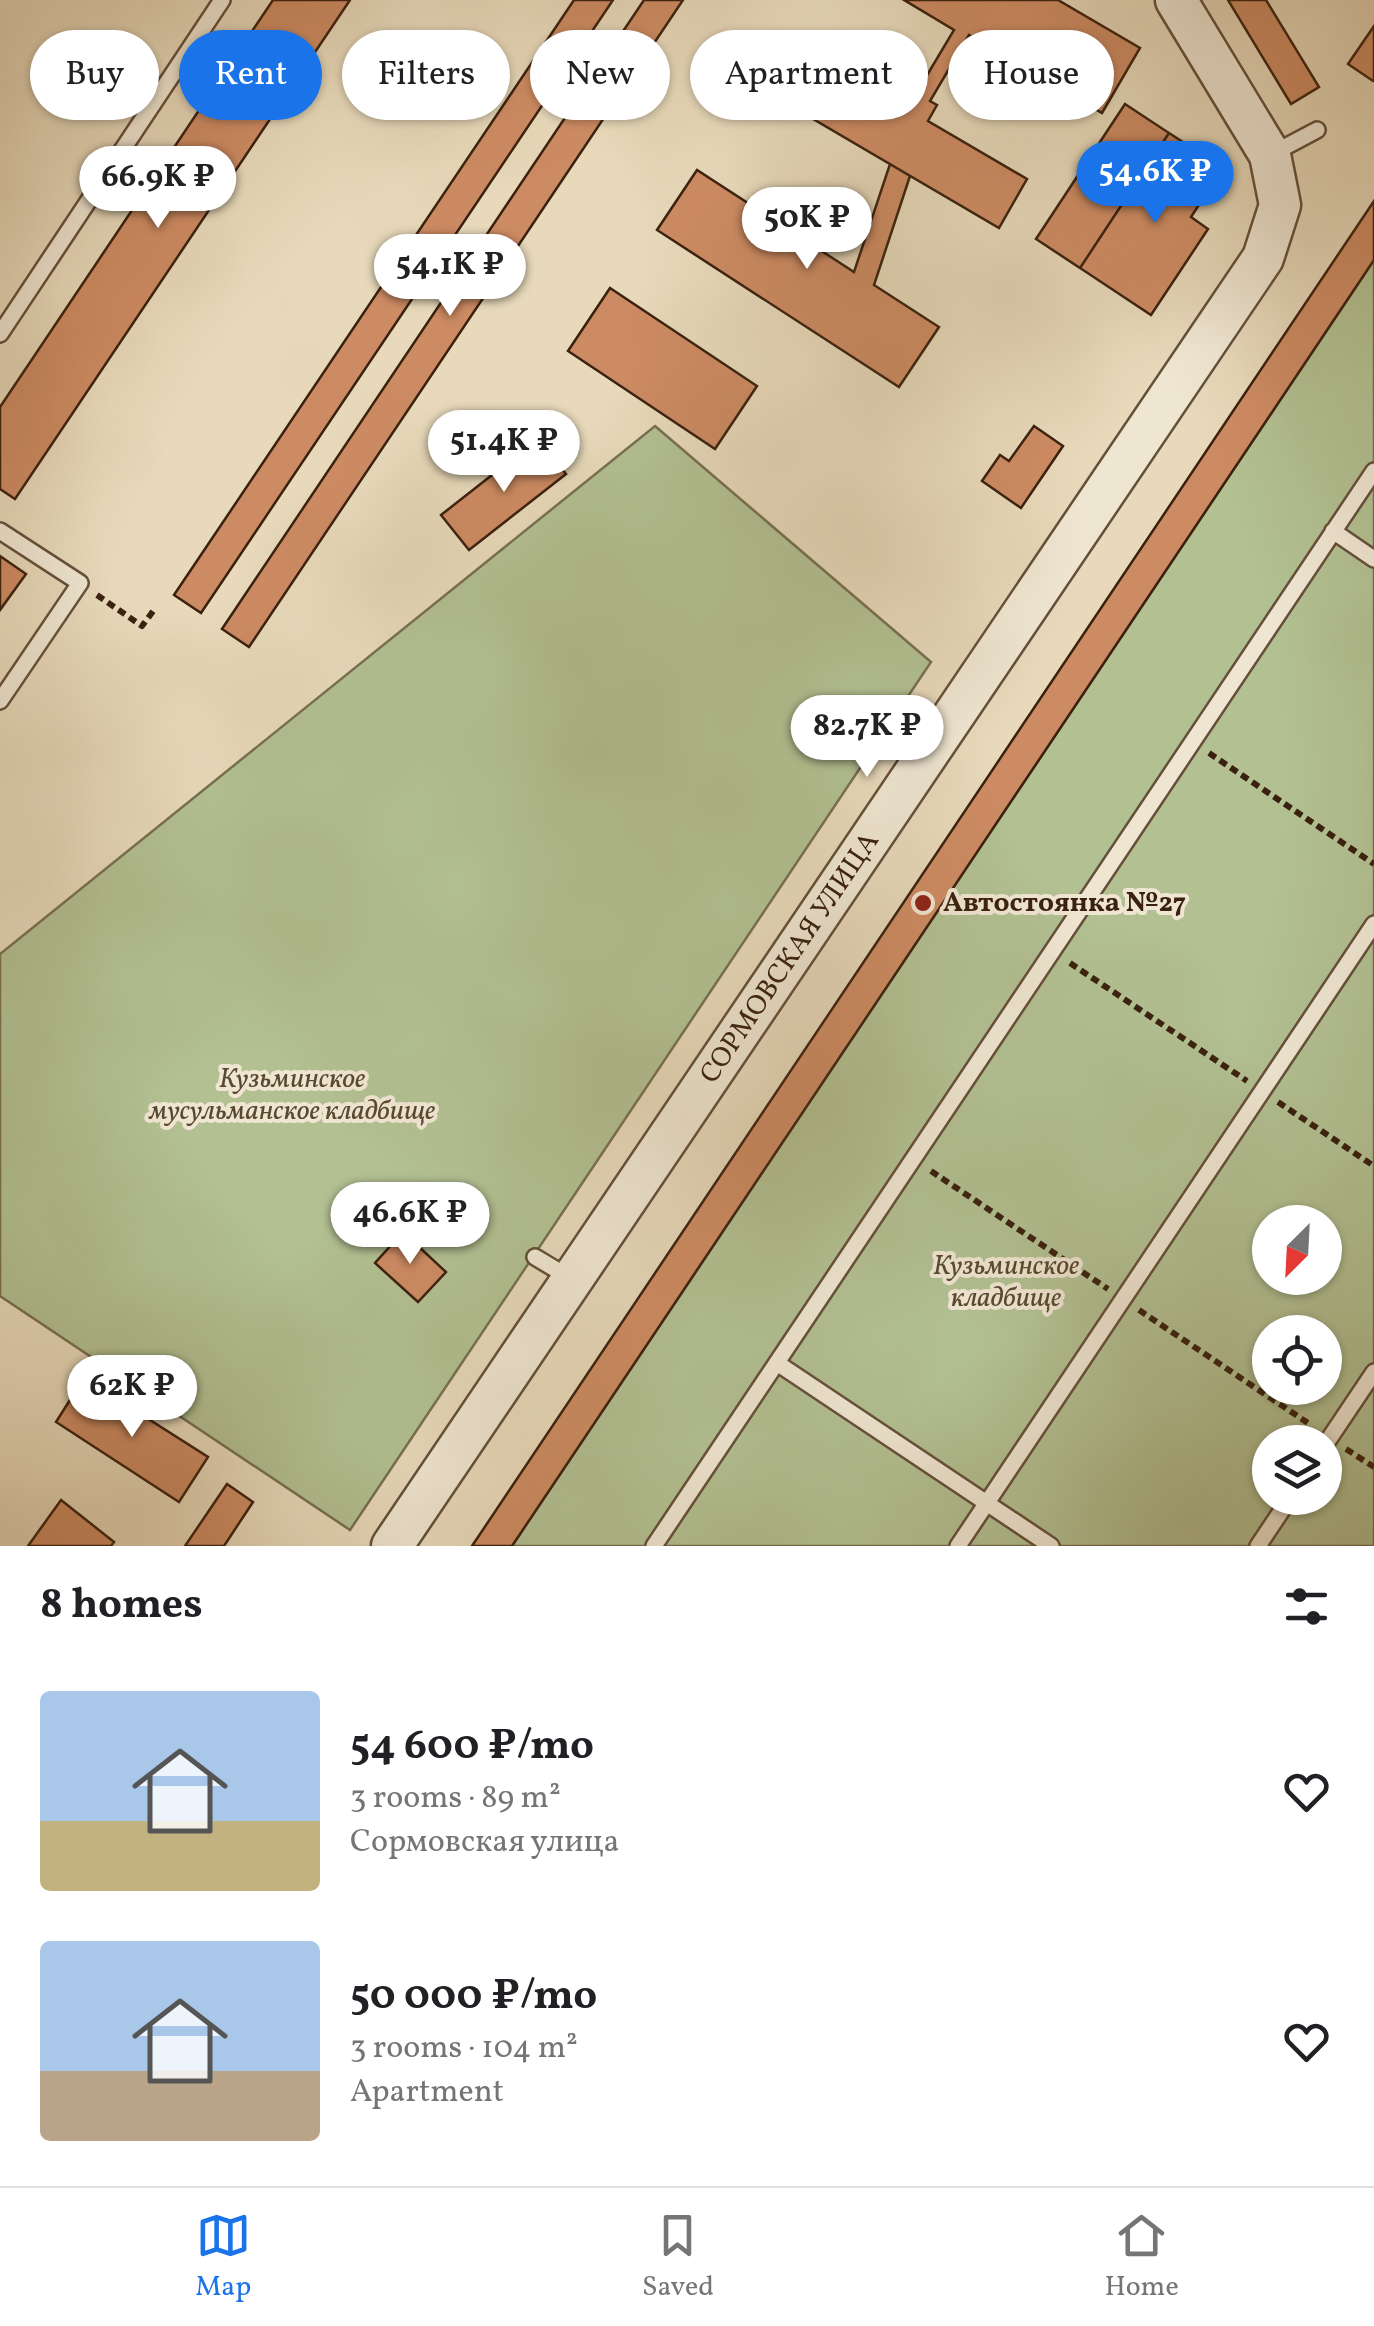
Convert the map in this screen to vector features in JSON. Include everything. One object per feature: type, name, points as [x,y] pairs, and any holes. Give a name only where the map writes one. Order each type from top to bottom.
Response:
[{"type":"street","name":"СОРМОВСКАЯ УЛИЦА","points":[[392,1546],[1262,258],[1280,205],[1270,155],[1176,0]]},
{"type":"lane","points":[[0,334],[222,0]]},
{"type":"lane","points":[[1270,155],[1316,130]]},
{"type":"lane","points":[[654,1546],[1374,471]]},
{"type":"lane","points":[[0,531],[80,582],[0,701]]},
{"type":"lane","points":[[1333,532],[1374,558]]},
{"type":"lane","points":[[958,1546],[1374,924]]},
{"type":"lane","points":[[535,1256],[572,1280]]},
{"type":"lane","points":[[777,1363],[1050,1546]]},
{"type":"lane","points":[[1339,1425],[1374,1372]]},
{"type":"lane","points":[[1258,1546],[1279,1515]]},
{"type":"path","points":[[80,582],[142,626],[154,610]]},
{"type":"path","points":[[1192,742],[1374,864]]},
{"type":"path","points":[[1053,951],[1374,1166]]},
{"type":"green space","name":"Кузьминское кладбище","points":[[1374,260],[1374,1546],[512,1546]]},
{"type":"green space","name":"Кузьминское мусульманское кладбище","points":[[655,426],[931,662],[350,1530],[0,1296],[0,954]]},
{"type":"building","points":[[273,0],[350,0],[322,42],[322,30],[253,30]]},
{"type":"building","points":[[574,0],[613,0],[593,30],[554,30]]},
{"type":"building","points":[[644,0],[683,0],[663,30],[624,30]]},
{"type":"building","points":[[904,0],[1058,0],[1109,30],[954,30]]},
{"type":"building","points":[[1228,0],[1266,0],[1319,87],[1291,104]]},
{"type":"building","points":[[1374,26],[1374,80],[1373,81],[1348,64]]},
{"type":"building","points":[[1114,33],[1140,48],[1114,92]]},
{"type":"building","points":[[948,40],[948,71],[930,101],[937,105],[928,121],[1027,179],[999,228],[815,120],[928,120],[928,74]]},
{"type":"building","points":[[530,65],[532,120],[201,613],[174,595],[493,120],[510,120],[510,95]]},
{"type":"building","points":[[1125,104],[1169,133],[1080,268],[1036,239]]},
{"type":"building","points":[[193,120],[269,120],[15,499],[0,489],[0,407]]},
{"type":"building","points":[[563,120],[603,120],[249,647],[222,629]]},
{"type":"building","points":[[1169,133],[1223,168],[1191,217],[1208,229],[1151,315],[1080,268]]},
{"type":"building","points":[[890,164],[910,176],[874,285],[939,327],[899,387],[657,230],[697,170],[854,272]]},
{"type":"building","name":"Автостоянка №27","points":[[1374,201],[1374,260],[512,1546],[472,1546]]},
{"type":"building","points":[[610,288],[757,386],[715,449],[568,351]]},
{"type":"building","points":[[1034,426],[1063,446],[1021,508],[982,481],[1000,455],[1009,461]]},
{"type":"building","points":[[538,439],[566,474],[469,550],[441,515]]},
{"type":"building","points":[[0,556],[26,574],[0,610]]},
{"type":"building","points":[[403,1232],[446,1272],[418,1302],[375,1263]]},
{"type":"building","points":[[84,1378],[208,1457],[179,1502],[56,1422]]},
{"type":"building","points":[[227,1484],[253,1502],[224,1546],[185,1546]]},
{"type":"building","points":[[61,1500],[114,1542],[111,1546],[28,1546]]},
{"type":"place","name":"Автостоянка №27","points":[[923,903]]}]
